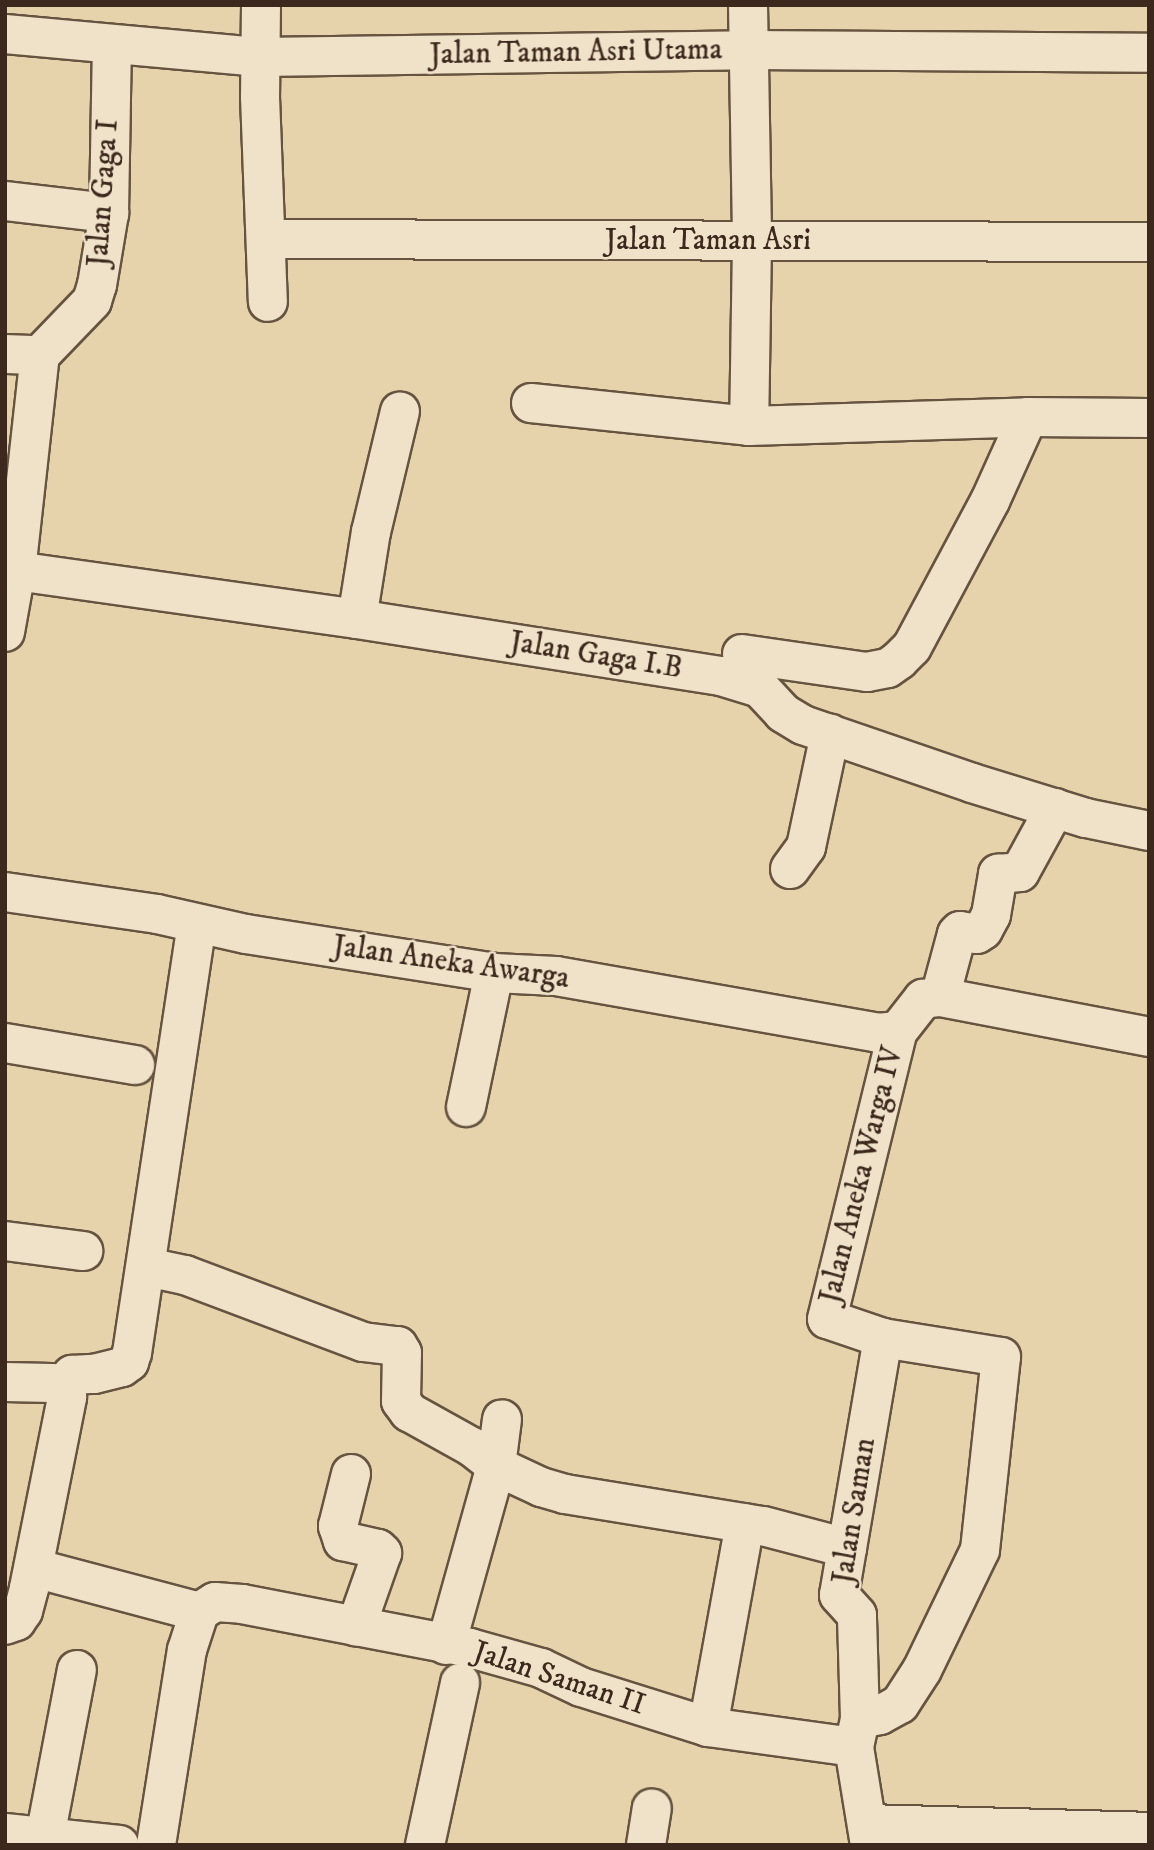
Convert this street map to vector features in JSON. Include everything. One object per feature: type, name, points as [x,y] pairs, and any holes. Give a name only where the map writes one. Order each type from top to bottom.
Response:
[{"type":"street","points":[[261,5],[260,57],[268,302]]},
{"type":"street","points":[[748,5],[752,242],[749,426]]},
{"type":"street","name":"Jalan Taman Asri Utama","points":[[5,34],[260,57],[748,50],[1149,53]]},
{"type":"street","name":"Jalan Gaga I","points":[[5,632],[16,571],[16,477],[23,354],[63,335],[92,301],[108,213],[112,45]]},
{"type":"street","points":[[5,201],[108,213]]},
{"type":"street","name":"Jalan Taman Asri","points":[[268,239],[1149,242]]},
{"type":"street","points":[[531,403],[749,426],[1028,416],[1149,418]]},
{"type":"street","points":[[357,619],[371,533],[401,411]]},
{"type":"street","points":[[742,654],[867,671],[888,668],[900,660],[912,647],[990,501],[1028,416]]},
{"type":"street","name":"Jalan Gaga I.B","points":[[16,571],[357,619],[721,676],[760,688],[783,713],[803,725],[1055,808],[1149,831]]},
{"type":"street","points":[[790,869],[806,848],[830,734]]},
{"type":"street","points":[[940,997],[957,934],[960,931],[977,934],[983,930],[991,915],[998,874],[1020,872],[1055,808]]},
{"type":"street","name":"Jalan Aneka Awarga","points":[[5,891],[157,914],[197,925],[494,973],[556,976],[878,1033],[898,1031]]},
{"type":"street","points":[[62,1387],[72,1375],[94,1374],[129,1362],[147,1267],[197,925]]},
{"type":"street","points":[[466,1107],[494,973]]},
{"type":"street","points":[[898,1031],[923,999],[940,997],[1149,1037]]},
{"type":"street","name":"Jalan Aneka Warga IV","points":[[883,1338],[827,1319],[898,1031]]},
{"type":"street","points":[[5,1043],[135,1065]]},
{"type":"street","points":[[5,1241],[83,1251]]},
{"type":"street","points":[[147,1267],[185,1275],[363,1342],[398,1346],[402,1353],[401,1401],[409,1412],[472,1447],[496,1466],[565,1494],[745,1523],[847,1548]]},
{"type":"street","points":[[857,1733],[900,1704],[922,1670],[980,1550],[1001,1357],[883,1338]]},
{"type":"street","name":"Jalan Saman","points":[[868,1834],[857,1733],[857,1615],[839,1595],[883,1338]]},
{"type":"street","points":[[5,1382],[52,1383],[62,1387],[67,1397],[23,1611],[16,1621],[5,1625]]},
{"type":"street","points":[[446,1645],[496,1466],[502,1419]]},
{"type":"street","points":[[351,1474],[338,1526],[343,1541],[378,1549],[382,1553],[356,1628]]},
{"type":"street","points":[[708,1727],[745,1523]]},
{"type":"street","name":"Jalan Saman II","points":[[34,1567],[211,1607],[356,1628],[446,1645],[541,1668],[582,1687],[708,1727],[857,1733]]},
{"type":"street","points":[[156,1845],[187,1650],[211,1607]]},
{"type":"street","points":[[45,1837],[77,1670]]},
{"type":"street","points":[[425,1845],[460,1683]]},
{"type":"street","points":[[868,1834],[1149,1832]]},
{"type":"street","points":[[5,1833],[119,1845]]}]
